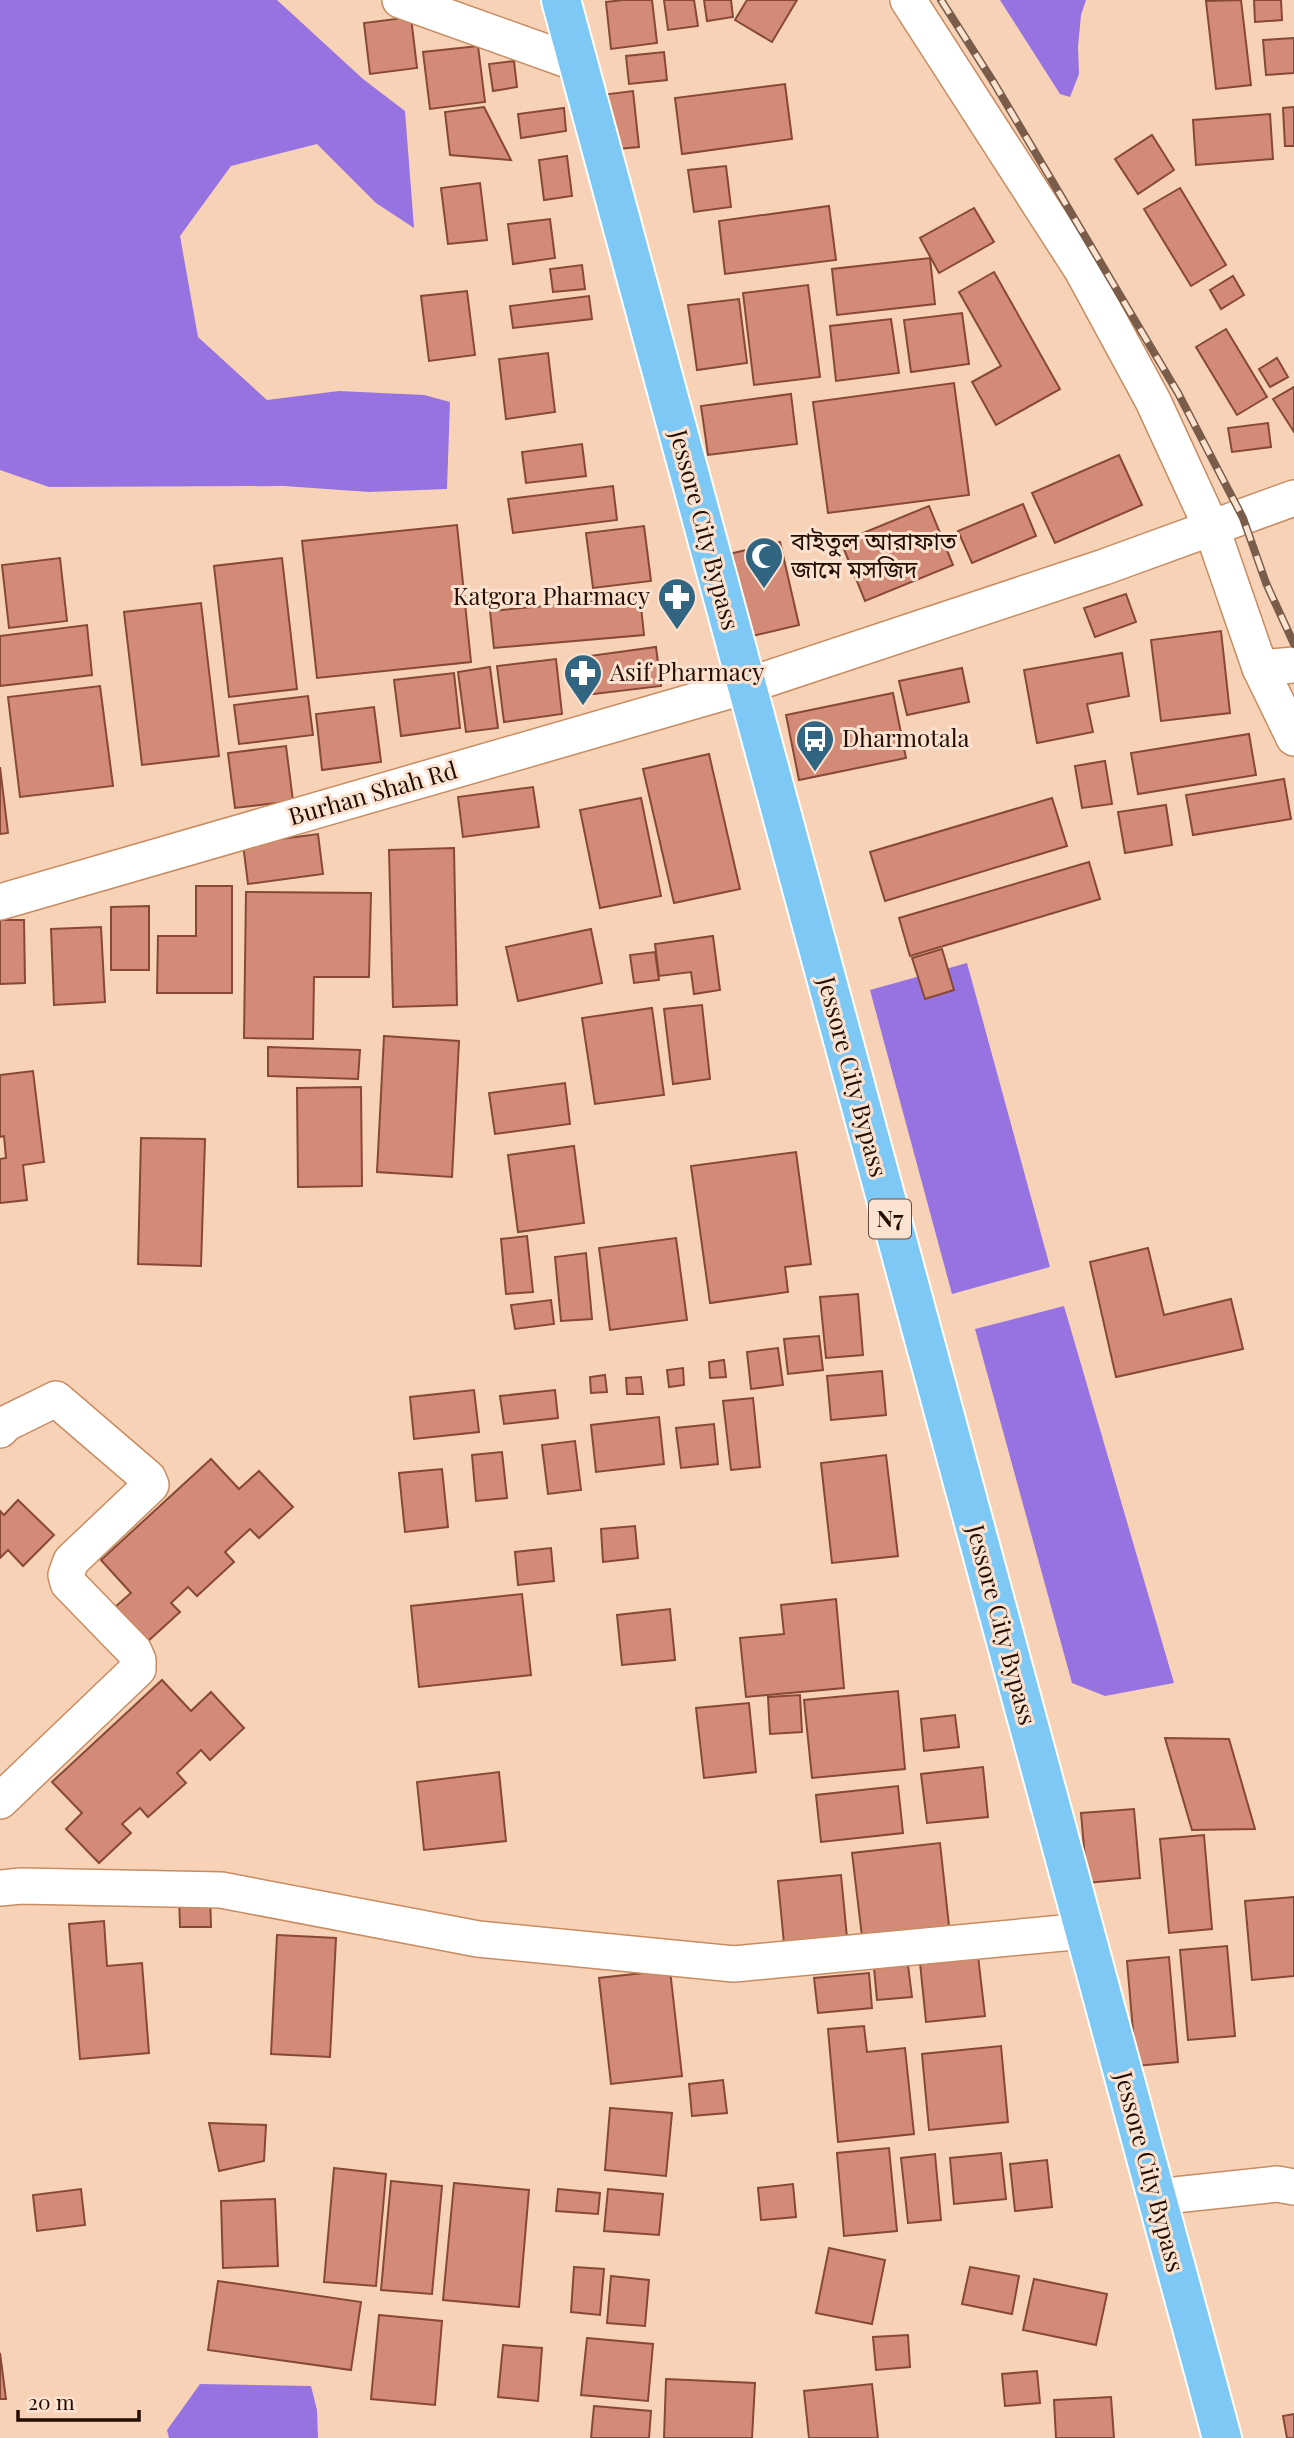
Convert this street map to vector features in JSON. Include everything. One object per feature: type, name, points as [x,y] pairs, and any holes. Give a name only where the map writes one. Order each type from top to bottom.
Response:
[{"type":"highway","name":"Jessore City Bypass","points":[[561,0],[1222,2438]]},
{"type":"street","points":[[400,0],[579,64]]},
{"type":"street","points":[[908,0],[1082,270],[1153,401],[1277,666],[1294,738]]},
{"type":"street","name":"Burhan Shah Rd","points":[[0,902],[746,686],[1104,568],[1294,498]]},
{"type":"street","points":[[0,1430],[7,1423],[56,1399],[148,1478],[151,1485],[71,1561],[66,1575],[68,1583],[134,1651],[138,1669],[0,1801]]},
{"type":"street","points":[[0,1888],[21,1886],[221,1890],[478,1939],[734,1964],[1084,1931]]},
{"type":"street","points":[[1156,2197],[1277,2185],[1294,2187]]},
{"type":"shaded area","points":[[0,0],[277,0],[363,79],[405,111],[414,228],[376,203],[317,144],[231,166],[180,236],[198,337],[267,400],[339,391],[424,395],[450,402],[447,489],[369,492],[284,486],[49,487],[0,470]]},
{"type":"shaded area","points":[[1000,0],[1086,0],[1081,15],[1079,74],[1070,97],[1060,94]]},
{"type":"shaded area","points":[[967,963],[1050,1267],[952,1294],[870,990]]},
{"type":"shaded area","points":[[1064,1306],[1174,1683],[1105,1696],[1072,1683],[975,1329]]},
{"type":"shaded area","points":[[200,2384],[311,2386],[317,2410],[318,2438],[169,2438],[167,2430]]},
{"type":"building","points":[[652,0],[657,43],[611,49],[606,2]]},
{"type":"building","points":[[664,0],[694,0],[698,26],[668,30]]},
{"type":"building","points":[[704,0],[731,0],[733,17],[707,21]]},
{"type":"building","points":[[747,0],[797,0],[772,42],[735,20]]},
{"type":"building","points":[[1241,0],[1251,85],[1216,89],[1206,1]]},
{"type":"building","points":[[1254,0],[1281,0],[1282,20],[1255,22]]},
{"type":"building","points":[[411,17],[417,68],[370,74],[364,23]]},
{"type":"building","points":[[1294,38],[1294,73],[1266,75],[1263,40]]},
{"type":"building","points":[[478,46],[485,102],[430,109],[423,52]]},
{"type":"building","points":[[664,52],[667,80],[629,84],[626,56]]},
{"type":"building","points":[[514,61],[517,87],[493,91],[489,64]]},
{"type":"building","points":[[785,84],[792,139],[682,154],[675,98]]},
{"type":"building","points":[[633,91],[639,147],[607,150],[601,95]]},
{"type":"building","points":[[484,107],[511,160],[450,155],[445,112]]},
{"type":"building","points":[[1294,107],[1294,146],[1285,146],[1283,108]]},
{"type":"building","points":[[564,108],[566,131],[521,138],[518,114]]},
{"type":"building","points":[[1270,114],[1273,159],[1196,165],[1193,120]]},
{"type":"building","points":[[1152,135],[1174,170],[1138,194],[1115,159]]},
{"type":"building","points":[[567,156],[572,196],[544,200],[539,160]]},
{"type":"building","points":[[726,166],[731,207],[694,212],[688,170]]},
{"type":"building","points":[[480,183],[487,240],[448,244],[441,188]]},
{"type":"building","points":[[1180,188],[1226,265],[1191,286],[1144,209]]},
{"type":"building","points":[[829,206],[836,260],[725,274],[719,221]]},
{"type":"building","points":[[974,208],[994,242],[939,273],[920,238]]},
{"type":"building","points":[[550,219],[555,258],[513,264],[508,224]]},
{"type":"building","points":[[930,258],[935,304],[837,315],[832,269]]},
{"type":"building","points":[[582,265],[585,289],[553,292],[550,269]]},
{"type":"building","points":[[994,272],[1060,389],[996,425],[972,382],[1001,366],[959,292]]},
{"type":"building","points":[[1233,276],[1244,295],[1221,309],[1210,290]]},
{"type":"building","points":[[808,285],[820,377],[754,385],[743,293]]},
{"type":"building","points":[[467,291],[475,355],[429,361],[421,296]]},
{"type":"building","points":[[589,296],[592,319],[513,328],[510,306]]},
{"type":"building","points":[[739,299],[747,363],[697,370],[688,305]]},
{"type":"building","points":[[962,313],[969,364],[911,372],[904,320]]},
{"type":"building","points":[[891,319],[899,373],[836,381],[830,326]]},
{"type":"building","points":[[1226,329],[1267,397],[1237,415],[1196,347]]},
{"type":"building","points":[[548,353],[555,412],[506,419],[499,359]]},
{"type":"building","points":[[1277,358],[1288,377],[1270,387],[1259,369]]},
{"type":"building","points":[[954,383],[969,495],[828,513],[813,402]]},
{"type":"building","points":[[1294,387],[1294,432],[1273,399]]},
{"type":"building","points":[[791,394],[797,444],[708,455],[701,406]]},
{"type":"building","points":[[1268,423],[1271,447],[1232,452],[1228,428]]},
{"type":"building","points":[[582,444],[586,476],[526,483],[522,452]]},
{"type":"building","points":[[1119,455],[1142,505],[1055,543],[1032,493]]},
{"type":"building","points":[[613,486],[617,520],[513,533],[508,499]]},
{"type":"building","points":[[1023,504],[1036,536],[972,563],[958,531]]},
{"type":"building","points":[[929,506],[953,565],[865,601],[841,542]]},
{"type":"building","points":[[457,525],[471,662],[317,678],[302,541]]},
{"type":"building","points":[[644,526],[651,581],[593,588],[586,533]]},
{"type":"building","name":"বাইতুল আরাফাত জামে মসজিদ","points":[[780,542],[799,625],[748,637],[729,554]]},
{"type":"building","points":[[60,558],[67,621],[9,628],[2,565]]},
{"type":"building","points":[[282,558],[297,689],[229,697],[214,566]]},
{"type":"building","points":[[1126,594],[1136,622],[1095,637],[1084,608]]},
{"type":"building","points":[[640,597],[644,635],[494,648],[490,611]]},
{"type":"building","points":[[201,603],[219,756],[142,765],[124,612]]},
{"type":"building","points":[[87,625],[92,675],[0,686],[0,636]]},
{"type":"building","points":[[1221,631],[1230,713],[1161,721],[1151,640]]},
{"type":"building","points":[[656,647],[661,686],[586,695],[582,657]]},
{"type":"building","points":[[1122,653],[1129,696],[1087,704],[1093,732],[1037,743],[1024,670]]},
{"type":"building","points":[[556,659],[562,714],[504,722],[497,666]]},
{"type":"building","points":[[490,667],[498,728],[466,732],[458,672]]},
{"type":"building","points":[[962,668],[969,702],[907,715],[899,681]]},
{"type":"building","points":[[454,673],[460,728],[401,736],[394,680]]},
{"type":"building","points":[[100,686],[113,786],[20,797],[8,697]]},
{"type":"building","points":[[893,693],[906,758],[799,780],[786,715]]},
{"type":"building","points":[[308,696],[313,735],[239,744],[234,705]]},
{"type":"building","points":[[374,707],[381,762],[322,770],[316,714]]},
{"type":"building","points":[[1249,734],[1256,775],[1138,794],[1131,753]]},
{"type":"building","points":[[286,746],[293,801],[235,808],[228,753]]},
{"type":"building","points":[[709,754],[740,889],[674,903],[643,769]]},
{"type":"building","points":[[1105,761],[1112,804],[1082,808],[1075,766]]},
{"type":"building","points":[[0,767],[8,833],[0,834]]},
{"type":"building","points":[[1284,779],[1291,819],[1193,835],[1186,795]]},
{"type":"building","points":[[533,787],[539,827],[463,837],[458,797]]},
{"type":"building","points":[[641,798],[661,896],[600,908],[580,810]]},
{"type":"building","points":[[1052,798],[1067,846],[885,901],[870,852]]},
{"type":"building","points":[[1166,805],[1172,845],[1125,853],[1118,812]]},
{"type":"building","points":[[318,834],[323,874],[248,884],[243,844]]},
{"type":"building","points":[[454,848],[457,1005],[393,1007],[389,850]]},
{"type":"building","points":[[1089,862],[1100,899],[910,956],[899,918]]},
{"type":"building","points":[[196,886],[232,886],[232,993],[157,993],[158,936],[196,936]]},
{"type":"building","points":[[246,892],[371,893],[369,977],[314,977],[313,1039],[244,1038]]},
{"type":"building","points":[[149,906],[149,970],[111,970],[111,907]]},
{"type":"building","points":[[0,920],[24,920],[25,983],[0,984]]},
{"type":"building","points":[[101,927],[105,1002],[54,1005],[51,929]]},
{"type":"building","points":[[591,929],[602,983],[518,1001],[506,947]]},
{"type":"building","points":[[713,936],[720,990],[694,994],[691,972],[659,976],[655,944]]},
{"type":"building","points":[[942,949],[954,990],[925,999],[912,958]]},
{"type":"building","points":[[655,952],[659,980],[634,983],[630,955]]},
{"type":"building","points":[[702,1005],[710,1079],[673,1084],[664,1009]]},
{"type":"building","points":[[652,1008],[664,1095],[595,1104],[582,1018]]},
{"type":"building","points":[[384,1036],[459,1041],[452,1177],[377,1172]]},
{"type":"building","points":[[268,1047],[360,1050],[358,1079],[268,1076]]},
{"type":"building","points":[[33,1071],[44,1162],[23,1165],[27,1200],[0,1203],[0,1159],[6,1158],[4,1136],[0,1137],[0,1075]]},
{"type":"building","points":[[565,1083],[570,1124],[495,1134],[489,1093]]},
{"type":"building","points":[[361,1087],[362,1186],[298,1187],[297,1088]]},
{"type":"building","points":[[141,1138],[205,1139],[201,1266],[138,1264]]},
{"type":"building","points":[[574,1146],[584,1223],[518,1232],[508,1155]]},
{"type":"building","points":[[796,1152],[811,1264],[785,1267],[788,1292],[710,1303],[691,1166]]},
{"type":"building","points":[[527,1236],[533,1292],[506,1294],[501,1239]]},
{"type":"building","points":[[676,1238],[687,1320],[610,1330],[599,1248]]},
{"type":"building","points":[[1148,1248],[1164,1315],[1231,1299],[1243,1349],[1116,1377],[1090,1262]]},
{"type":"building","points":[[586,1253],[592,1319],[561,1321],[555,1257]]},
{"type":"building","points":[[858,1294],[863,1355],[826,1358],[820,1297]]},
{"type":"building","points":[[551,1300],[554,1324],[515,1329],[511,1305]]},
{"type":"building","points":[[819,1336],[823,1370],[788,1374],[784,1339]]},
{"type":"building","points":[[778,1348],[783,1385],[751,1389],[747,1352]]},
{"type":"building","points":[[724,1360],[726,1377],[710,1378],[709,1362]]},
{"type":"building","points":[[683,1368],[684,1385],[669,1387],[667,1370]]},
{"type":"building","points":[[882,1371],[886,1415],[831,1420],[827,1376]]},
{"type":"building","points":[[605,1375],[607,1392],[591,1393],[590,1377]]},
{"type":"building","points":[[641,1377],[643,1394],[627,1394],[626,1378]]},
{"type":"building","points":[[474,1390],[479,1432],[414,1439],[410,1397]]},
{"type":"building","points":[[555,1390],[558,1418],[504,1424],[500,1396]]},
{"type":"building","points":[[753,1398],[760,1467],[731,1470],[723,1401]]},
{"type":"building","points":[[659,1417],[664,1464],[596,1472],[591,1425]]},
{"type":"building","points":[[714,1424],[718,1464],[681,1468],[676,1428]]},
{"type":"building","points":[[575,1441],[581,1490],[548,1494],[542,1445]]},
{"type":"building","points":[[502,1452],[507,1498],[476,1501],[472,1455]]},
{"type":"building","points":[[886,1455],[898,1556],[832,1563],[821,1463]]},
{"type":"building","points":[[211,1459],[239,1489],[259,1471],[293,1507],[259,1538],[250,1529],[225,1552],[234,1562],[197,1596],[188,1587],[171,1603],[180,1612],[147,1642],[115,1607],[131,1593],[101,1560]]},
{"type":"building","points":[[442,1469],[448,1527],[405,1532],[399,1473]]},
{"type":"building","points":[[18,1500],[54,1535],[23,1566],[8,1550],[0,1558],[0,1511],[4,1515]]},
{"type":"building","points":[[635,1526],[638,1558],[603,1562],[601,1529]]},
{"type":"building","points":[[551,1548],[554,1581],[518,1585],[515,1552]]},
{"type":"building","points":[[522,1594],[531,1675],[419,1687],[411,1606]]},
{"type":"building","points":[[836,1599],[844,1688],[746,1697],[740,1638],[784,1634],[781,1605]]},
{"type":"building","points":[[670,1609],[675,1660],[622,1665],[617,1615]]},
{"type":"building","points":[[162,1680],[191,1711],[211,1692],[244,1728],[210,1760],[201,1750],[177,1773],[186,1783],[148,1817],[140,1808],[122,1824],[131,1833],[99,1863],[66,1829],[82,1813],[52,1782]]},
{"type":"building","points":[[898,1691],[905,1769],[812,1778],[804,1700]]},
{"type":"building","points":[[800,1695],[802,1732],[770,1734],[768,1697]]},
{"type":"building","points":[[749,1703],[756,1772],[704,1778],[696,1708]]},
{"type":"building","points":[[955,1715],[959,1747],[924,1751],[921,1719]]},
{"type":"building","points":[[1165,1738],[1229,1739],[1255,1829],[1192,1830]]},
{"type":"building","points":[[983,1767],[988,1817],[927,1823],[921,1774]]},
{"type":"building","points":[[499,1772],[506,1841],[424,1850],[417,1782]]},
{"type":"building","points":[[898,1786],[903,1833],[821,1842],[816,1795]]},
{"type":"building","points":[[1134,1809],[1140,1878],[1087,1883],[1081,1813]]},
{"type":"building","points":[[1204,1835],[1212,1929],[1169,1933],[1160,1839]]},
{"type":"building","points":[[940,1843],[950,1935],[863,1945],[852,1853]]},
{"type":"building","points":[[841,1875],[848,1948],[785,1954],[778,1881]]},
{"type":"building","points":[[179,1895],[210,1895],[211,1927],[180,1927]]},
{"type":"building","points":[[1294,1897],[1294,1976],[1252,1980],[1245,1901]]},
{"type":"building","points":[[104,1921],[107,1966],[142,1963],[149,2053],[80,2059],[69,1924]]},
{"type":"building","points":[[277,1935],[336,1938],[330,2057],[271,2054]]},
{"type":"building","points":[[1227,1946],[1235,2036],[1188,2040],[1180,1950]]},
{"type":"building","points":[[977,1947],[985,2016],[926,2022],[919,1953]]},
{"type":"building","points":[[1169,1957],[1178,2062],[1136,2066],[1127,1961]]},
{"type":"building","points":[[908,1965],[912,1997],[877,2000],[874,1968]]},
{"type":"building","points":[[670,1970],[682,2076],[611,2084],[599,1978]]},
{"type":"building","points":[[869,1973],[872,2008],[818,2013],[814,1978]]},
{"type":"building","points":[[864,2026],[867,2052],[905,2048],[914,2134],[838,2142],[828,2029]]},
{"type":"building","points":[[1001,2046],[1008,2122],[929,2130],[922,2054]]},
{"type":"building","points":[[723,2080],[727,2113],[692,2116],[689,2084]]},
{"type":"building","points":[[610,2108],[672,2113],[666,2176],[605,2170]]},
{"type":"building","points":[[209,2123],[266,2125],[264,2161],[219,2171]]},
{"type":"building","points":[[889,2148],[897,2231],[844,2236],[837,2153]]},
{"type":"building","points":[[1001,2153],[1006,2199],[954,2204],[950,2158]]},
{"type":"building","points":[[935,2154],[941,2220],[908,2223],[901,2158]]},
{"type":"building","points":[[1047,2160],[1052,2207],[1015,2211],[1010,2164]]},
{"type":"building","points":[[334,2168],[386,2174],[376,2286],[324,2282]]},
{"type":"building","points":[[391,2181],[442,2186],[432,2294],[381,2290]]},
{"type":"building","points":[[454,2183],[529,2190],[519,2307],[443,2300]]},
{"type":"building","points":[[793,2184],[796,2217],[761,2220],[758,2188]]},
{"type":"building","points":[[81,2189],[85,2225],[37,2231],[33,2195]]},
{"type":"building","points":[[558,2189],[600,2193],[598,2214],[556,2211]]},
{"type":"building","points":[[608,2189],[663,2194],[659,2235],[604,2231]]},
{"type":"building","points":[[275,2199],[278,2266],[223,2268],[221,2201]]},
{"type":"building","points":[[829,2248],[885,2260],[872,2324],[816,2313]]},
{"type":"building","points":[[574,2267],[604,2269],[600,2315],[571,2312]]},
{"type":"building","points":[[970,2267],[1019,2276],[1012,2314],[962,2304]]},
{"type":"building","points":[[611,2276],[649,2280],[645,2326],[607,2323]]},
{"type":"building","points":[[1034,2279],[1107,2294],[1096,2345],[1023,2330]]},
{"type":"building","points":[[218,2281],[361,2302],[351,2370],[208,2350]]},
{"type":"building","points":[[379,2315],[442,2321],[435,2405],[371,2399]]},
{"type":"building","points":[[908,2335],[910,2367],[876,2370],[873,2337]]},
{"type":"building","points":[[587,2338],[653,2344],[648,2401],[581,2395]]},
{"type":"building","points":[[503,2345],[542,2348],[538,2401],[498,2397]]},
{"type":"building","points":[[0,2353],[6,2399],[0,2399]]},
{"type":"building","points":[[1037,2371],[1040,2403],[1005,2406],[1002,2374]]},
{"type":"building","points":[[666,2379],[755,2383],[752,2438],[664,2438]]},
{"type":"building","points":[[872,2384],[878,2438],[809,2438],[804,2391]]},
{"type":"building","points":[[1111,2397],[1114,2438],[1056,2438],[1054,2400]]},
{"type":"building","points":[[594,2406],[651,2411],[649,2438],[591,2438]]},
{"type":"building","points":[[1294,2414],[1294,2438],[1287,2438],[1283,2416]]},
{"type":"railway","points":[[941,0],[994,83],[1178,393],[1243,518],[1266,583],[1294,644]]},
{"type":"place","name":"বাইতুল আরাফাত জামে মসজিদ","points":[[764,590]]},
{"type":"place","name":"Katgora Pharmacy","points":[[677,631]]},
{"type":"place","name":"Asif Pharmacy","points":[[583,707]]},
{"type":"place","name":"Dharmotala","points":[[815,773]]}]
